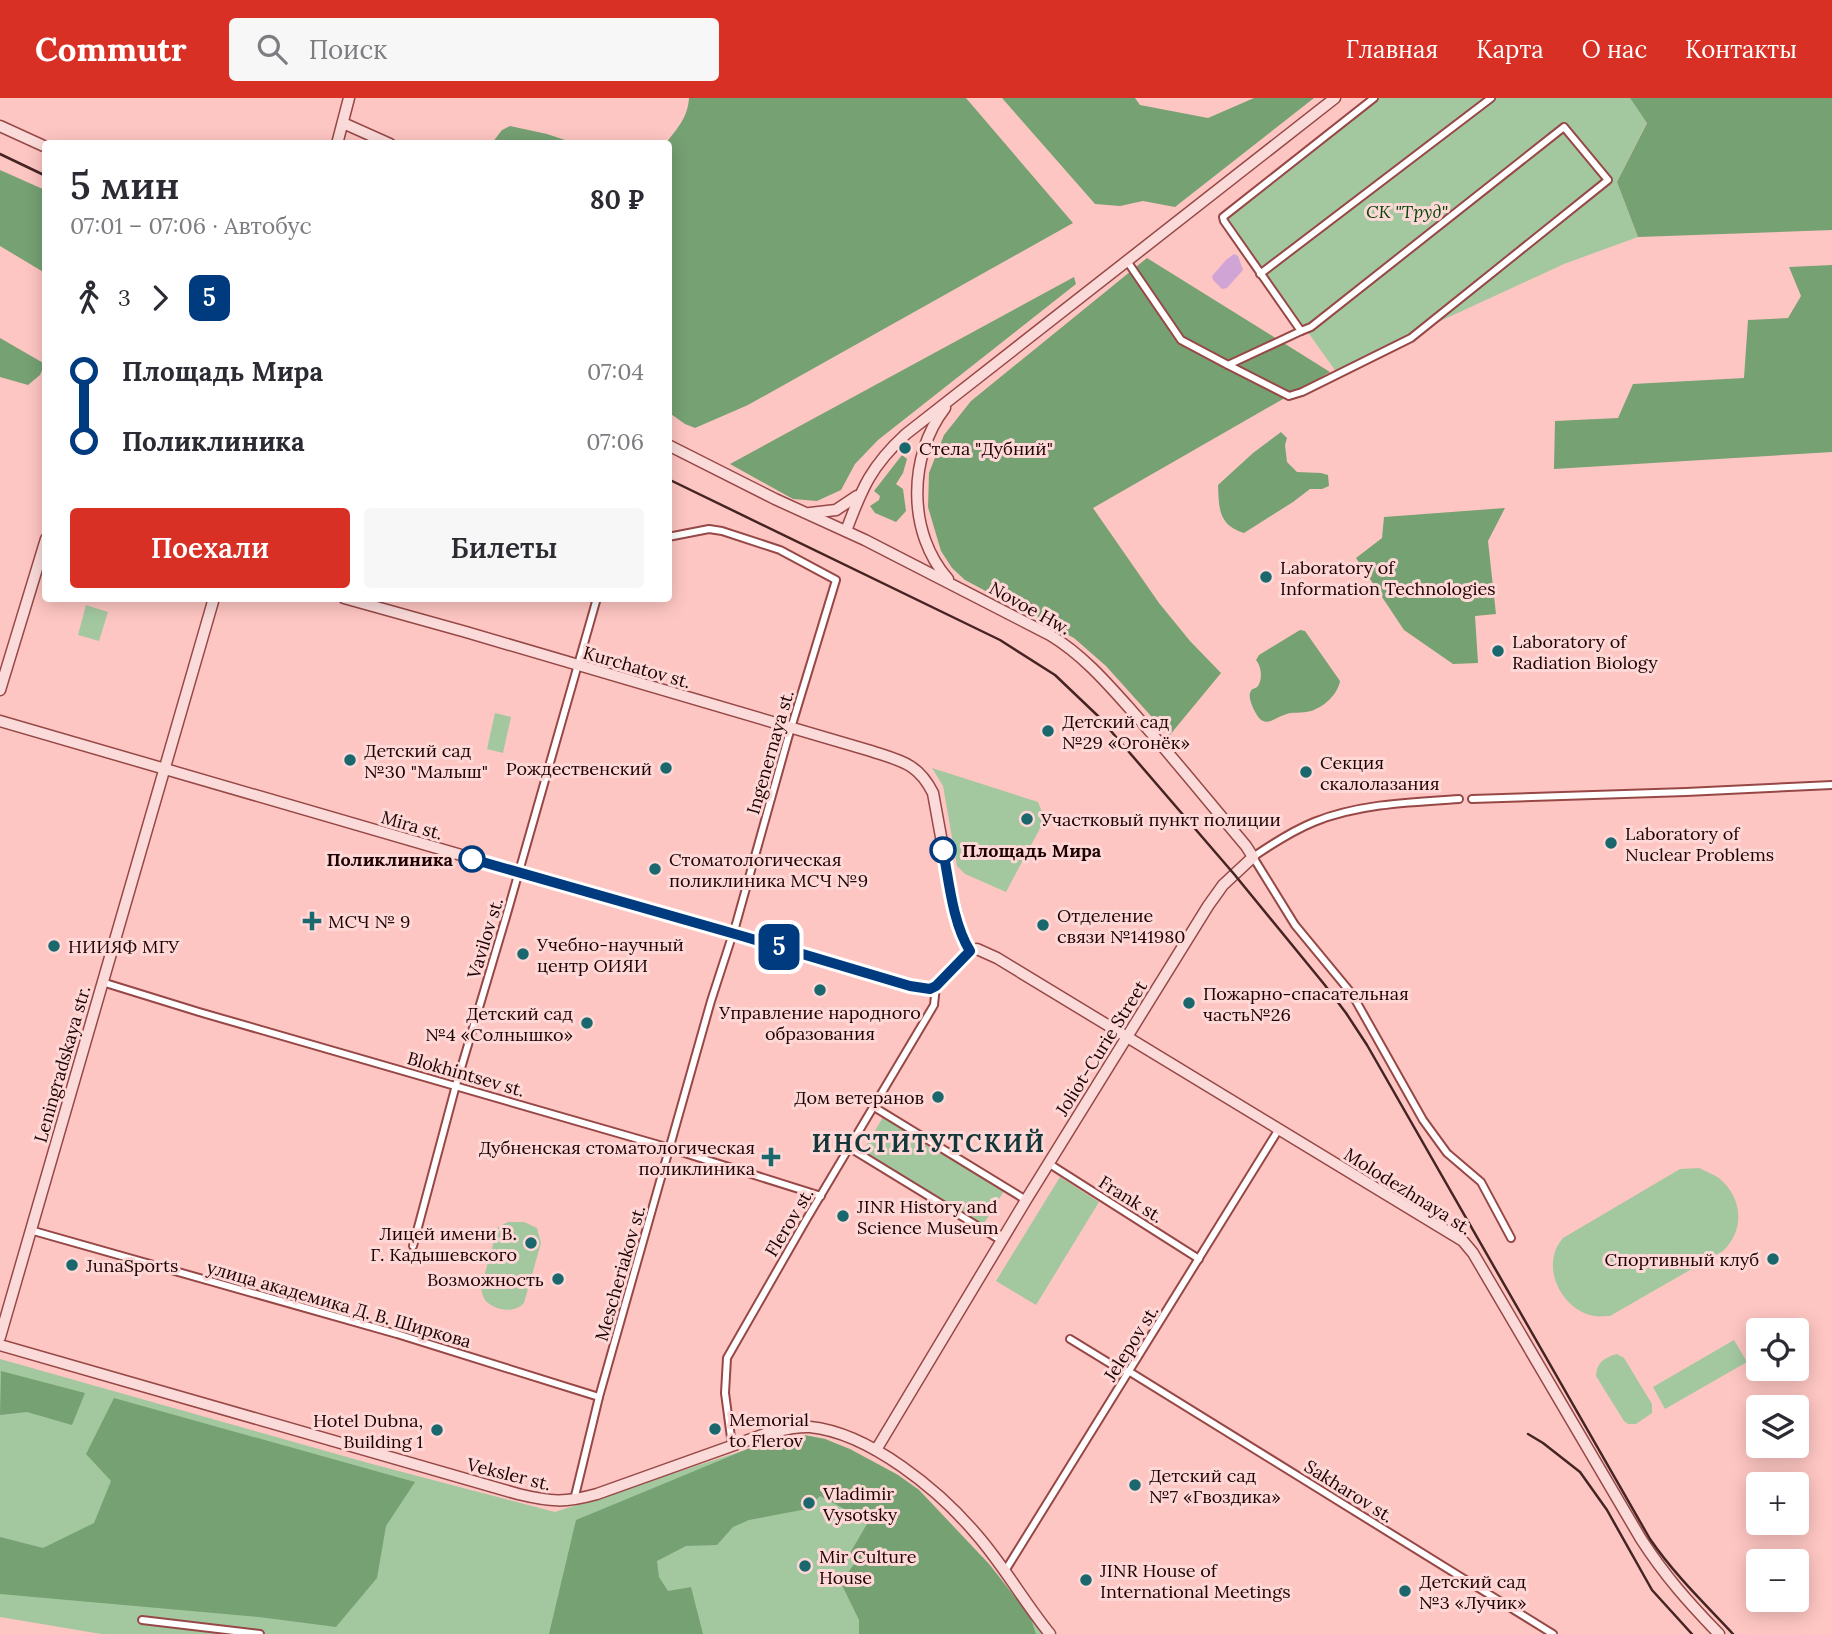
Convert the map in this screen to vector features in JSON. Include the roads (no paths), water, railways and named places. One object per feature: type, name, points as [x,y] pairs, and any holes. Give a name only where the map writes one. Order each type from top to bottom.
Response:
[{"type":"main road","points":[[338,140],[349,98]]},
{"type":"main road","name":"Novoe Hw.","points":[[846,531],[860,493],[883,456],[906,434],[1335,98]]},
{"type":"main road","points":[[343,123],[381,140]]},
{"type":"main road","points":[[0,126],[42,145]]},
{"type":"main road","name":"Novoe Hw.","points":[[958,394],[941,414],[924,447],[919,470],[917,491],[921,520],[927,543],[938,566],[953,584],[1051,635],[1077,653],[1153,735],[1253,857]]},
{"type":"main road","points":[[906,434],[916,434],[924,447]]},
{"type":"main road","points":[[672,447],[953,584]]},
{"type":"main road","name":"Novoe Hw.","points":[[804,513],[836,510],[860,493]]},
{"type":"main road","points":[[915,565],[924,559],[927,543]]},
{"type":"main road","points":[[0,690],[42,552]]},
{"type":"main road","name":"Leningradskaya str.","points":[[0,1337],[213,602]]},
{"type":"main road","name":"Kurchatov st.","points":[[358,602],[792,727],[906,763],[919,771],[933,793],[962,938],[970,951]]},
{"type":"main road","name":"Mira st.","points":[[0,721],[910,986],[930,989],[936,986]]},
{"type":"main road","name":"Joliot-Curie Street","points":[[876,1450],[1048,1163],[1208,906],[1223,885],[1253,857]]},
{"type":"main road","name":"Molodezhnaya st.","points":[[970,951],[977,949],[997,958],[1463,1241],[1474,1253],[1654,1559],[1679,1593],[1719,1634]]},
{"type":"main road","points":[[936,986],[970,951]]},
{"type":"main road","name":"Veksler st.","points":[[0,1345],[518,1494],[558,1502],[597,1494],[768,1433],[792,1427],[830,1431],[876,1450],[914,1476],[955,1511],[978,1536],[1050,1634]]},
{"type":"street","points":[[1301,331],[1223,217],[1374,98]]},
{"type":"street","points":[[1260,274],[1491,98]]},
{"type":"street","points":[[1127,261],[1181,340],[1228,365],[1289,396],[1411,338],[1608,180],[1564,127],[1311,327],[1228,365]]},
{"type":"street","name":"Ingenernaya st.","points":[[672,536],[709,529],[722,531],[780,550],[836,580],[733,933]]},
{"type":"street","name":"Vavilov st.","points":[[413,1246],[456,1085],[596,602]]},
{"type":"street","points":[[1472,799],[1832,785]]},
{"type":"street","name":"Joliot-Curie Street","points":[[1253,857],[1300,828],[1333,816],[1392,805],[1459,799]]},
{"type":"street","points":[[1253,857],[1295,925],[1352,994],[1423,1120],[1447,1153],[1481,1182],[1511,1238]]},
{"type":"street","name":"Mescheriakov st.","points":[[574,1500],[598,1397],[711,1001],[733,933]]},
{"type":"street","name":"Blokhintsev st.","points":[[102,982],[199,1013],[670,1148],[821,1196]]},
{"type":"street","name":"Flerov st.","points":[[732,1445],[725,1394],[727,1357],[934,1005],[936,986]]},
{"type":"street","points":[[874,1107],[1026,1200]]},
{"type":"street","name":"Jelepov st.","points":[[1005,1571],[1279,1129]]},
{"type":"street","points":[[850,1148],[1002,1241]]},
{"type":"street","name":"Frank st.","points":[[1048,1163],[1199,1259]]},
{"type":"street","name":"улица академика Д. В. Ширкова","points":[[30,1230],[399,1334],[598,1397]]},
{"type":"street","points":[[1070,1339],[1130,1372]]},
{"type":"street","name":"Sakharov st.","points":[[1130,1372],[1553,1634]]},
{"type":"street","points":[[142,1620],[260,1634]]},
{"type":"railway","points":[[0,154],[42,174]]},
{"type":"railway","points":[[672,481],[1000,640],[1055,675],[1098,716],[1234,874],[1346,1013],[1367,1045],[1650,1539],[1679,1576],[1733,1634]]},
{"type":"railway","points":[[1528,1434],[1580,1472],[1607,1510],[1652,1590],[1692,1634]]},
{"type":"place","name":"Стела \"Дубний\"","points":[[905,448]]},
{"type":"place","name":"Laboratory of Information Technologies","points":[[1266,577]]},
{"type":"place","name":"Laboratory of Radiation Biology","points":[[1498,651]]},
{"type":"place","name":"Детский сад №29 «Огонёк»","points":[[1048,731]]},
{"type":"place","name":"Детский сад №30 \"Малыш\"","points":[[350,760]]},
{"type":"place","name":"Рождественский","points":[[666,768]]},
{"type":"place","name":"Секция скалолазания","points":[[1306,772]]},
{"type":"place","name":"Участковый пункт полиции","points":[[1027,819]]},
{"type":"place","name":"Laboratory of Nuclear Problems","points":[[1611,843]]},
{"type":"place","name":"Площадь Мира","points":[[943,850]]},
{"type":"place","name":"Поликлиника","points":[[472,859]]},
{"type":"place","name":"Стоматологическая поликлиника МСЧ №9","points":[[655,869]]},
{"type":"place","name":"МСЧ № 9","points":[[312,921]]},
{"type":"place","name":"Отделение связи №141980","points":[[1043,925]]},
{"type":"place","name":"НИИЯФ МГУ","points":[[54,946]]},
{"type":"place","name":"Учебно-научный центр ОИЯИ","points":[[523,954]]},
{"type":"place","name":"Управление народного образования","points":[[820,990]]},
{"type":"place","name":"Пожарно-спасательная часть№26","points":[[1189,1003]]},
{"type":"place","name":"Детский сад №4 «Солнышко»","points":[[587,1023]]},
{"type":"place","name":"Дом ветеранов","points":[[938,1097]]},
{"type":"place","name":"Дубненская стоматологическая поликлиника","points":[[771,1157]]},
{"type":"place","name":"JINR History and Science Museum","points":[[843,1216]]},
{"type":"place","name":"Лицей имени В. Г. Кадышевского","points":[[531,1243]]},
{"type":"place","name":"Спортивный клуб","points":[[1773,1259]]},
{"type":"place","name":"JunaSports","points":[[72,1265]]},
{"type":"place","name":"Возможность","points":[[558,1279]]},
{"type":"place","name":"Memorial to Flerov","points":[[715,1429]]},
{"type":"place","name":"Hotel Dubna, Building 1","points":[[437,1430]]},
{"type":"place","name":"Детский сад №7 «Гвоздика»","points":[[1135,1485]]},
{"type":"place","name":"Vladimir Vysotsky","points":[[809,1503]]},
{"type":"place","name":"Mir Culture House","points":[[805,1566]]},
{"type":"place","name":"JINR House of International Meetings","points":[[1086,1580]]},
{"type":"place","name":"Детский сад №3 «Лучик»","points":[[1405,1591]]},
{"type":"district","name":"ИНСТИТУТСКИЙ","points":[[929,1143]]},
{"type":"park label","name":"СК \"Труд\"","points":[[1407,211]]}]
